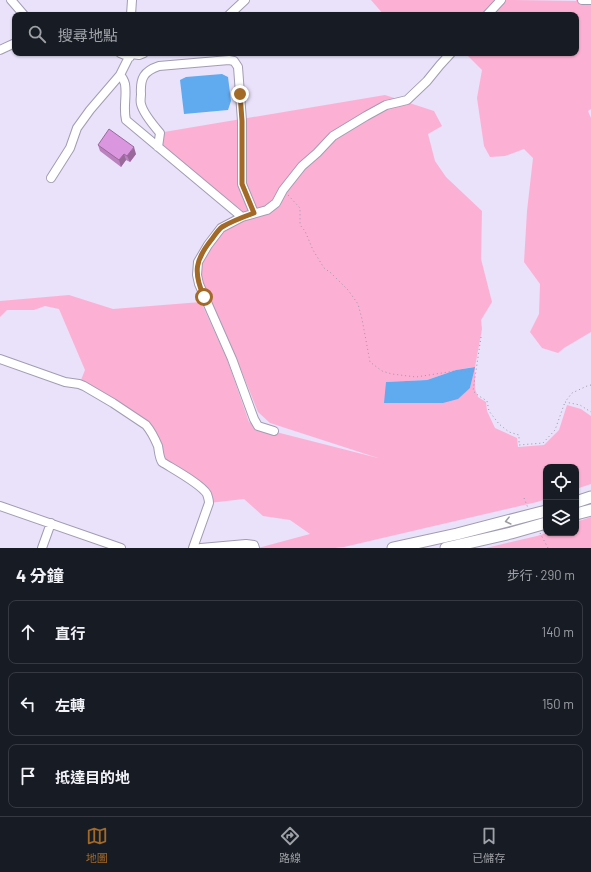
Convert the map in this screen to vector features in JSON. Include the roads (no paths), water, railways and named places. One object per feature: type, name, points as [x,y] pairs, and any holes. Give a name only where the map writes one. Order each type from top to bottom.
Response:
[{"type":"highway","points":[[579,501],[591,498]]},
{"type":"highway","points":[[579,513],[591,510]]},
{"type":"highway","points":[[393,548],[457,534],[543,512]]},
{"type":"highway","points":[[446,548],[543,524]]},
{"type":"lane","points":[[11,0],[21,12]]},
{"type":"lane","points":[[131,12],[132,0]]},
{"type":"lane","points":[[231,12],[245,0]]},
{"type":"lane","points":[[490,12],[501,0]]},
{"type":"lane","points":[[582,0],[591,0]]},
{"type":"lane","points":[[0,50],[12,44]]},
{"type":"lane","points":[[51,178],[70,148],[77,128],[120,74],[130,56]]},
{"type":"lane","points":[[274,431],[258,426],[254,419],[232,359],[199,284],[197,275],[198,262],[208,244],[221,228],[242,217],[267,210],[276,203],[283,190],[302,166],[317,154],[333,136],[386,105],[407,100],[448,56]]},
{"type":"lane","points":[[158,147],[160,133],[150,121],[141,104],[141,86],[145,74],[151,69],[159,66],[229,60],[234,61],[238,67],[241,114],[242,184],[254,213]]},
{"type":"lane","points":[[120,74],[125,84],[124,112],[126,120],[242,217]]},
{"type":"lane","points":[[0,359],[65,382],[84,386],[113,403],[146,426],[150,430],[157,445],[162,462],[201,487],[209,499],[209,503],[193,548]]},
{"type":"lane","points":[[0,506],[121,548]]},
{"type":"lane","points":[[42,548],[51,523]]},
{"type":"lane","points":[[201,548],[246,544],[254,545],[255,548]]},
{"type":"water","points":[[222,74],[228,77],[231,101],[228,110],[184,114],[180,80],[186,77]]},
{"type":"water","points":[[475,367],[470,388],[458,399],[443,403],[384,403],[386,382],[427,380],[456,370]]}]
